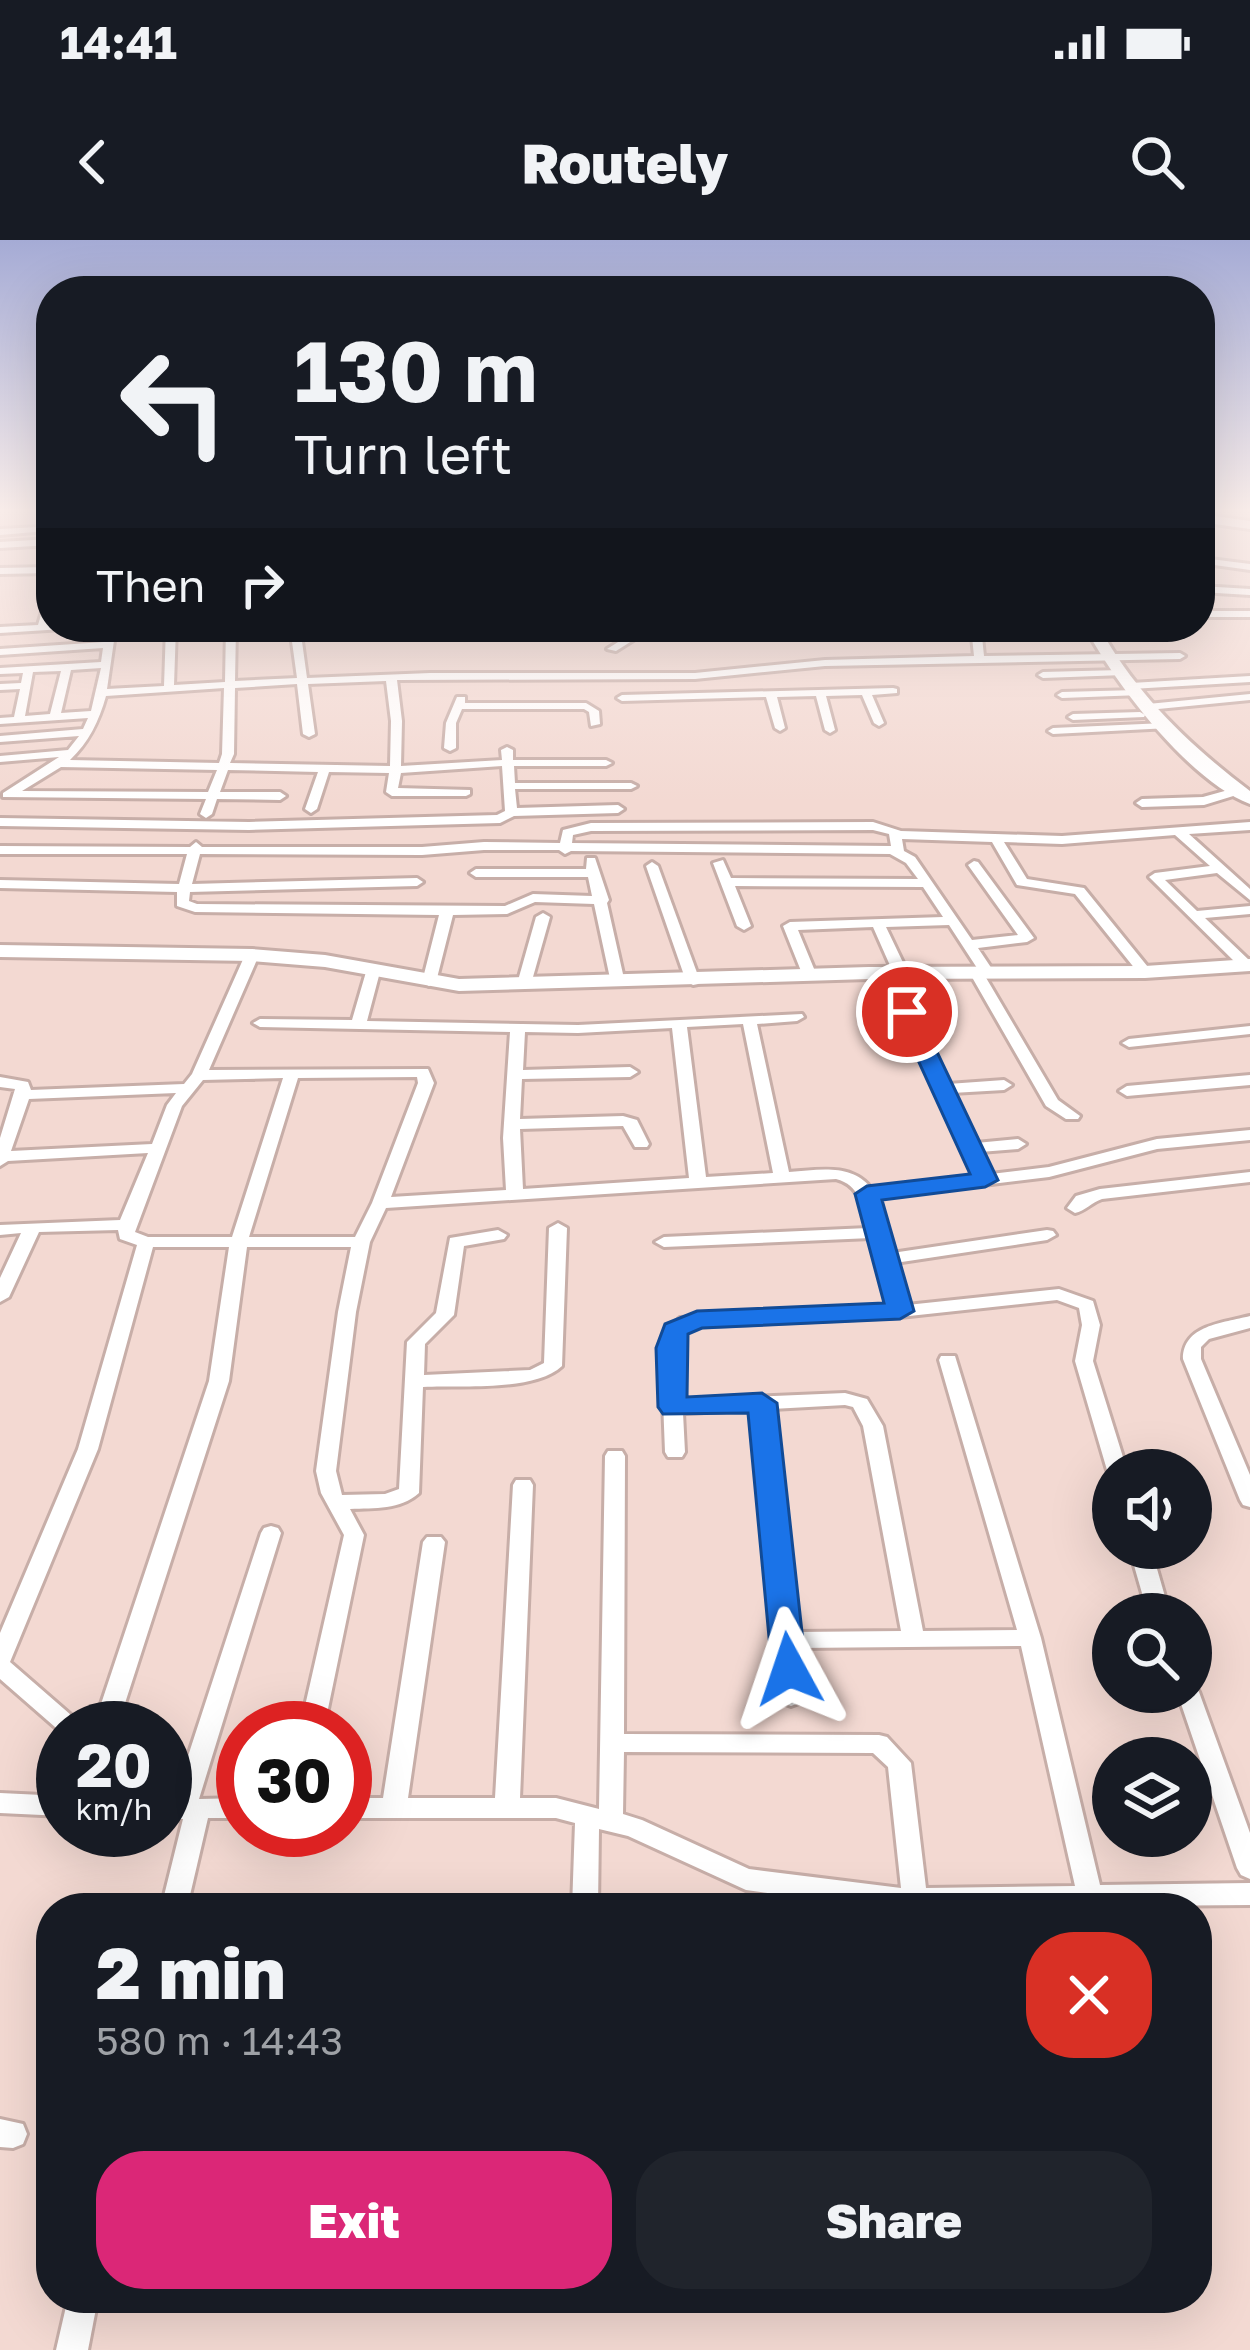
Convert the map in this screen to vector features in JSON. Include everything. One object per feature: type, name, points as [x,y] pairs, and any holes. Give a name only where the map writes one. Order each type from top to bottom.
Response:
[{"type":"street","points":[[1215,614],[1250,614]]},
{"type":"street","points":[[0,631],[36,628]]},
{"type":"street","points":[[3,792],[71,753],[86,732],[101,693],[109,642]]},
{"type":"street","points":[[169,688],[171,642]]},
{"type":"street","points":[[231,642],[226,766],[194,852],[182,903],[195,908],[447,911],[507,910],[532,898],[602,900]]},
{"type":"street","points":[[298,642],[309,734]]},
{"type":"street","points":[[612,650],[625,642]]},
{"type":"street","points":[[977,642],[979,658]]},
{"type":"street","points":[[1099,642],[1143,700],[1241,787],[1204,801],[1142,803]]},
{"type":"street","points":[[0,652],[108,646]]},
{"type":"street","points":[[101,693],[305,680],[461,676],[628,680],[787,671],[825,663],[1180,656]]},
{"type":"street","points":[[0,671],[105,665]]},
{"type":"street","points":[[55,717],[67,667]]},
{"type":"street","points":[[20,719],[29,669]]},
{"type":"street","points":[[787,671],[797,692]]},
{"type":"street","points":[[1043,675],[1143,700]]},
{"type":"street","points":[[450,748],[461,676]]},
{"type":"street","points":[[391,678],[400,722],[398,770],[391,789],[398,794],[466,791]]},
{"type":"street","points":[[1073,717],[1250,679]]},
{"type":"street","points":[[0,687],[26,686]]},
{"type":"street","points":[[622,698],[892,691]]},
{"type":"street","points":[[770,692],[780,728]]},
{"type":"street","points":[[820,692],[830,730]]},
{"type":"street","points":[[866,692],[879,723]]},
{"type":"street","points":[[1062,694],[1143,700],[1250,697]]},
{"type":"street","points":[[676,696],[679,718]]},
{"type":"street","points":[[1053,731],[1143,700]]},
{"type":"street","points":[[0,706],[22,705]]},
{"type":"street","points":[[457,706],[586,706],[594,711],[595,724]]},
{"type":"street","points":[[0,721],[94,714]]},
{"type":"street","points":[[0,739],[86,732]]},
{"type":"street","points":[[0,758],[71,753]]},
{"type":"street","points":[[507,757],[511,812]]},
{"type":"street","points":[[55,763],[398,770],[507,757],[606,763]]},
{"type":"street","points":[[311,809],[325,768]]},
{"type":"street","points":[[509,786],[631,786]]},
{"type":"street","points":[[3,792],[280,796]]},
{"type":"street","points":[[0,822],[470,821],[500,819],[511,812],[618,809]]},
{"type":"street","points":[[566,850],[567,833],[591,827],[873,826],[895,835],[997,841],[1250,826]]},
{"type":"street","points":[[1179,832],[1250,896]]},
{"type":"street","points":[[895,835],[898,852]]},
{"type":"street","points":[[997,841],[1022,882],[1072,888],[1087,897],[1145,972]]},
{"type":"street","points":[[512,873],[514,847]]},
{"type":"street","points":[[0,850],[514,847],[898,852],[911,860],[969,945],[1052,1103],[1072,1116]]},
{"type":"street","points":[[719,863],[744,926]]},
{"type":"street","points":[[652,866],[693,981]]},
{"type":"street","points":[[969,945],[1027,938],[974,866]]},
{"type":"street","points":[[476,873],[593,867],[618,983]]},
{"type":"street","points":[[1220,869],[1155,877],[1248,965]]},
{"type":"street","points":[[0,884],[184,888],[417,882]]},
{"type":"street","points":[[727,882],[927,883]]},
{"type":"street","points":[[1192,915],[1250,910]]},
{"type":"street","points":[[429,982],[447,911]]},
{"type":"street","points":[[524,984],[543,917]]},
{"type":"street","points":[[810,976],[790,926],[952,921]]},
{"type":"street","points":[[878,922],[943,1089],[985,1180]]},
{"type":"street","points":[[0,951],[252,955],[325,961],[429,982],[524,984],[895,973],[1145,972],[1248,965]]},
{"type":"street","points":[[252,955],[194,1082],[175,1105],[126,1235],[146,1242],[362,1242]]},
{"type":"street","points":[[358,1025],[373,972]]},
{"type":"street","points":[[260,1022],[518,1028],[796,1017]]},
{"type":"street","points":[[749,1020],[782,1176]]},
{"type":"street","points":[[679,1024],[698,1182]]},
{"type":"street","points":[[515,1194],[512,1124],[518,1028]]},
{"type":"street","points":[[1129,1042],[1250,1030]]},
{"type":"street","points":[[23,1095],[292,1073],[415,1070],[427,1076],[362,1242],[347,1312],[326,1471],[354,1535],[318,1701]]},
{"type":"street","points":[[515,1075],[630,1072]]},
{"type":"street","points":[[114,1701],[219,1381],[239,1241],[292,1073]]},
{"type":"street","points":[[1127,1091],[1250,1080]]},
{"type":"street","points":[[0,1082],[23,1084],[1,1158],[158,1148]]},
{"type":"street","points":[[943,1089],[1004,1085]]},
{"type":"street","points":[[512,1124],[623,1121],[632,1123],[641,1144]]},
{"type":"street","points":[[867,1194],[985,1180],[1157,1144],[1250,1135]]},
{"type":"street","points":[[970,1148],[1018,1144]]},
{"type":"street","points":[[1088,1162],[1112,1192]]},
{"type":"street","points":[[380,1203],[782,1176],[848,1176],[867,1194],[900,1311]]},
{"type":"street","points":[[1075,1208],[1082,1199],[1112,1192],[1250,1177]]},
{"type":"street","points":[[0,1231],[127,1225]]},
{"type":"street","points":[[0,1298],[33,1227]]},
{"type":"street","points":[[414,1381],[534,1376],[553,1366],[558,1228]]},
{"type":"street","points":[[664,1242],[878,1233]]},
{"type":"street","points":[[336,1502],[386,1502],[409,1493],[416,1342],[445,1315],[456,1242],[498,1235]]},
{"type":"street","points":[[885,1259],[1047,1235]]},
{"type":"street","points":[[42,1701],[0,1663],[88,1449],[146,1242]]},
{"type":"street","points":[[675,1452],[670,1348],[675,1330],[686,1322],[900,1311],[1059,1294],[1087,1305],[1090,1325],[1084,1361],[1111,1449]]},
{"type":"street","points":[[1250,1322],[1202,1336],[1192,1346],[1192,1359],[1250,1500]]},
{"type":"street","points":[[947,1360],[1030,1638],[1089,1893]]},
{"type":"street","points":[[673,1407],[845,1399],[867,1411],[914,1639]]},
{"type":"street","points":[[762,1403],[791,1697]]},
{"type":"street","points":[[587,1893],[613,1743],[615,1456]]},
{"type":"street","points":[[507,1808],[523,1485]]},
{"type":"street","points":[[192,1771],[271,1533]]},
{"type":"street","points":[[394,1808],[434,1542]]},
{"type":"street","points":[[787,1640],[1030,1638]]},
{"type":"street","points":[[1195,1713],[1250,1868]]},
{"type":"street","points":[[613,1743],[879,1744],[899,1763],[915,1893]]},
{"type":"street","points":[[0,1803],[36,1805]]},
{"type":"street","points":[[372,1808],[556,1808],[633,1827],[746,1880],[838,1893]]},
{"type":"street","points":[[175,1893],[177,1857]]},
{"type":"street","points":[[1212,1894],[1250,1894]]},
{"type":"street","points":[[72,2350],[80,2313]]},
{"type":"route","points":[[789,1669],[762,1403],[673,1407],[670,1348],[675,1330],[697,1320],[900,1311],[867,1194],[985,1180],[907,1012]]}]
